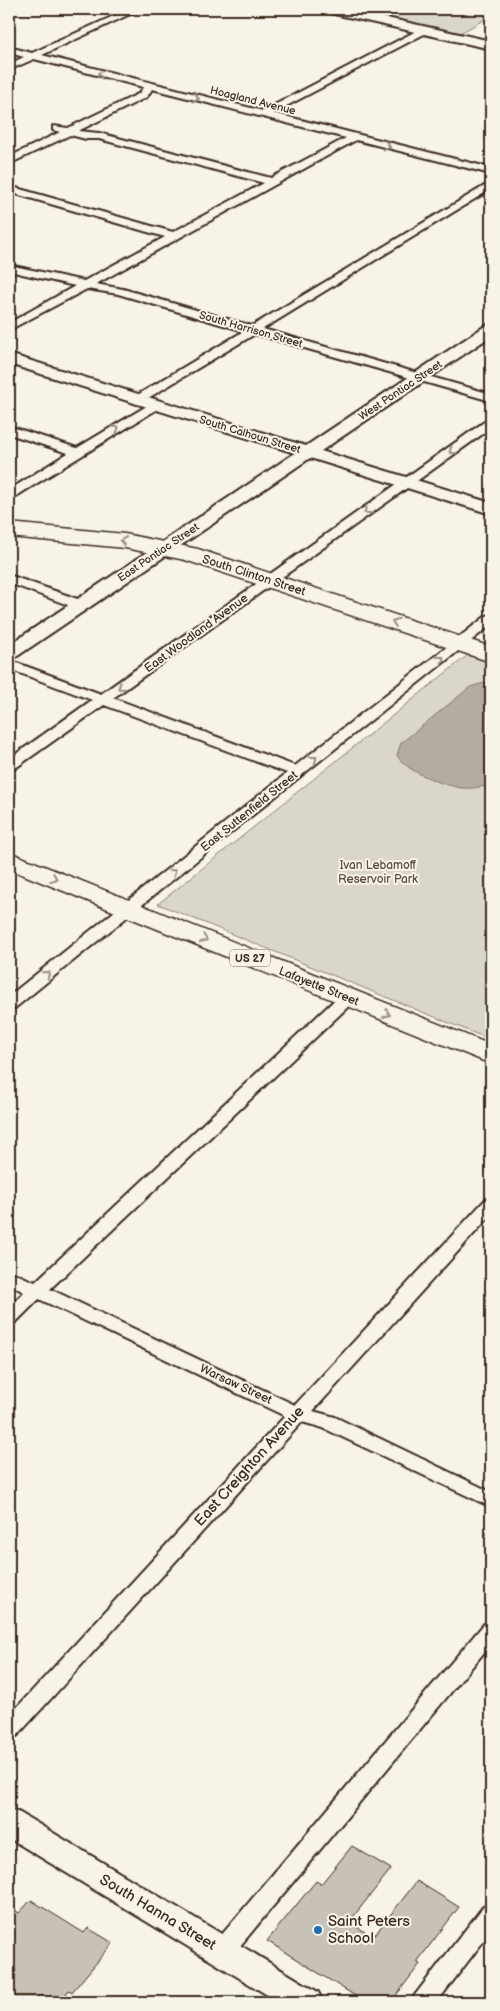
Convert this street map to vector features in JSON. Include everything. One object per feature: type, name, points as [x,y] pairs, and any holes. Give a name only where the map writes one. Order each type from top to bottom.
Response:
[{"type":"highway","name":"South Clinton Street","points":[[9,530],[117,540],[165,548],[220,563],[491,654]]},
{"type":"highway","name":"Lafayette Street","points":[[9,860],[491,1055]]},
{"type":"street","points":[[9,67],[136,9]]},
{"type":"street","points":[[330,9],[491,46]]},
{"type":"street","points":[[263,115],[425,30]]},
{"type":"street","name":"Hoagland Avenue","points":[[9,50],[148,87],[491,171]]},
{"type":"street","points":[[9,151],[133,91],[148,87]]},
{"type":"street","points":[[9,161],[144,95],[148,87]]},
{"type":"street","points":[[56,128],[86,136],[99,136],[161,153],[177,161]]},
{"type":"street","points":[[86,136],[90,141],[151,158],[177,161],[268,185]]},
{"type":"street","points":[[9,327],[354,137]]},
{"type":"street","points":[[151,158],[161,153]]},
{"type":"street","points":[[138,400],[491,185]]},
{"type":"street","points":[[9,189],[175,236]]},
{"type":"street","name":"South Harrison Street","points":[[9,268],[63,281],[89,284],[491,398]]},
{"type":"street","name":"West Pontiac Street","points":[[308,452],[491,329]]},
{"type":"street","name":"South Calhoun Street","points":[[9,359],[491,509]]},
{"type":"street","points":[[9,495],[155,405]]},
{"type":"street","points":[[407,483],[491,423]]},
{"type":"street","points":[[9,430],[77,452]]},
{"type":"street","name":"East Pontiac Street","points":[[9,653],[308,452]]},
{"type":"street","name":"East Woodland Avenue","points":[[9,766],[407,483]]},
{"type":"street","points":[[9,579],[81,605]]},
{"type":"street","name":"East Suttenfield Street","points":[[9,1004],[297,772],[491,619]]},
{"type":"street","points":[[9,664],[297,772]]},
{"type":"street","points":[[9,1317],[347,998]]},
{"type":"street","name":"East Creighton Avenue","points":[[9,1730],[491,1204]]},
{"type":"street","name":"Warsaw Street","points":[[9,1277],[297,1414],[328,1422],[491,1500]]},
{"type":"street","points":[[222,1951],[491,1630]]},
{"type":"street","name":"South Hanna Street","points":[[9,1823],[307,2002]]},
{"type":"street","points":[[424,2002],[491,1914]]},
{"type":"green space","points":[[330,9],[491,9],[491,16],[453,37]]},
{"type":"green space","name":"Ivan Lebamoff Reservoir Park","points":[[468,655],[491,663],[491,1040],[158,904]]},
{"type":"shaded area","points":[[491,681],[491,785],[468,788],[453,786],[416,772],[401,761],[397,755],[401,743],[470,687]]},
{"type":"building","name":"Saint Peters School","points":[[352,1846],[391,1869],[349,1922],[373,1937],[417,1881],[459,1907],[417,1962],[420,1964],[391,2002],[365,2002],[267,1941],[316,1881],[321,1884]]},
{"type":"building","points":[[31,1900],[84,1933],[88,1928],[113,1943],[72,1992],[69,1990],[60,2002],[52,2002],[41,1995],[35,2002],[9,2002],[9,1906],[19,1913]]},
{"type":"place","name":"Saint Peters School","points":[[318,1930]]}]
